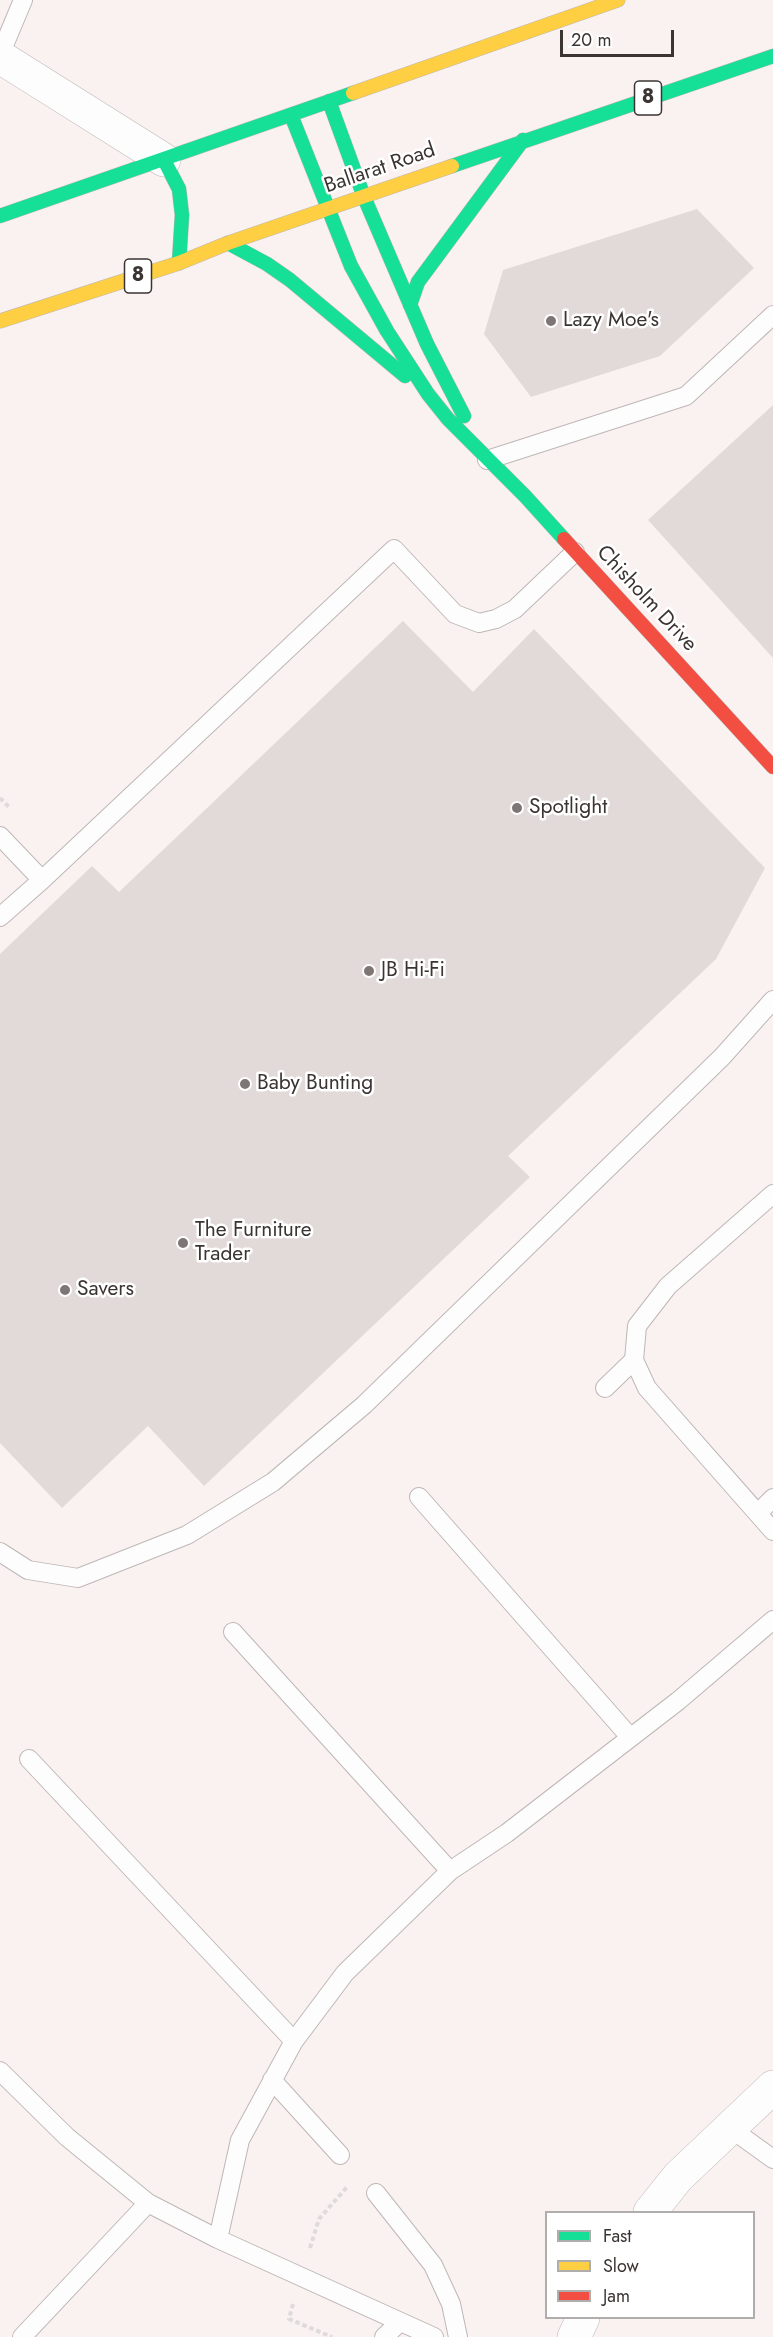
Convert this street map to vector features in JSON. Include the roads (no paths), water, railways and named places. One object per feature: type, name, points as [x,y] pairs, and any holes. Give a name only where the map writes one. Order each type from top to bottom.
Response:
[{"type":"main road","points":[[0,216],[291,115],[589,5],[618,0]]},
{"type":"main road","name":"Ballarat Road","points":[[0,321],[179,263],[228,243],[523,140],[773,56]]},
{"type":"main road","name":"Chisholm Drive","points":[[329,101],[364,197],[427,344],[487,460]]},
{"type":"main road","name":"Chisholm Drive","points":[[291,115],[356,275],[387,331],[428,394],[487,460],[525,495],[773,767]]},
{"type":"main road","points":[[410,305],[418,282],[523,140]]},
{"type":"main road","points":[[164,160],[179,189],[182,215],[179,263]]},
{"type":"main road","points":[[228,243],[267,264],[290,280],[428,394]]},
{"type":"street","points":[[0,56],[164,160]]},
{"type":"street","points":[[651,2211],[678,2177],[773,2087]]},
{"type":"street","points":[[574,2337],[583,2319]]},
{"type":"lane","points":[[0,56],[23,0]]},
{"type":"lane","points":[[487,460],[686,396],[773,315]]},
{"type":"lane","points":[[0,917],[394,549],[455,614],[479,623],[496,619],[515,609],[575,552]]},
{"type":"lane","points":[[0,836],[42,880]]},
{"type":"lane","points":[[0,1552],[28,1570],[78,1578],[187,1535],[273,1482],[364,1405],[722,1057],[773,1000]]},
{"type":"lane","points":[[773,1194],[668,1286],[637,1326],[634,1360],[647,1388],[773,1531]]},
{"type":"lane","points":[[605,1388],[634,1360]]},
{"type":"lane","points":[[419,1497],[630,1737]]},
{"type":"lane","points":[[758,1513],[773,1498]]},
{"type":"lane","points":[[218,2239],[240,2140],[294,2041],[345,1973],[450,1871],[507,1833],[678,1701],[773,1620]]},
{"type":"lane","points":[[233,1632],[450,1871]]},
{"type":"lane","points":[[29,1759],[294,2041]]},
{"type":"lane","points":[[0,2071],[68,2137],[148,2203],[218,2239],[434,2337]]},
{"type":"lane","points":[[272,2080],[340,2156]]},
{"type":"lane","points":[[730,2128],[773,2159]]},
{"type":"lane","points":[[376,2193],[433,2265],[451,2304],[458,2337]]},
{"type":"lane","points":[[22,2337],[148,2203]]},
{"type":"lane","points":[[384,2337],[400,2322]]},
{"type":"place","name":"Lazy Moe's","points":[[551,321]]},
{"type":"place","name":"Spotlight","points":[[517,808]]},
{"type":"place","name":"JB Hi-Fi","points":[[369,971]]},
{"type":"place","name":"Baby Bunting","points":[[245,1084]]},
{"type":"place","name":"The Furniture Trader","points":[[183,1243]]},
{"type":"place","name":"Savers","points":[[65,1290]]}]
